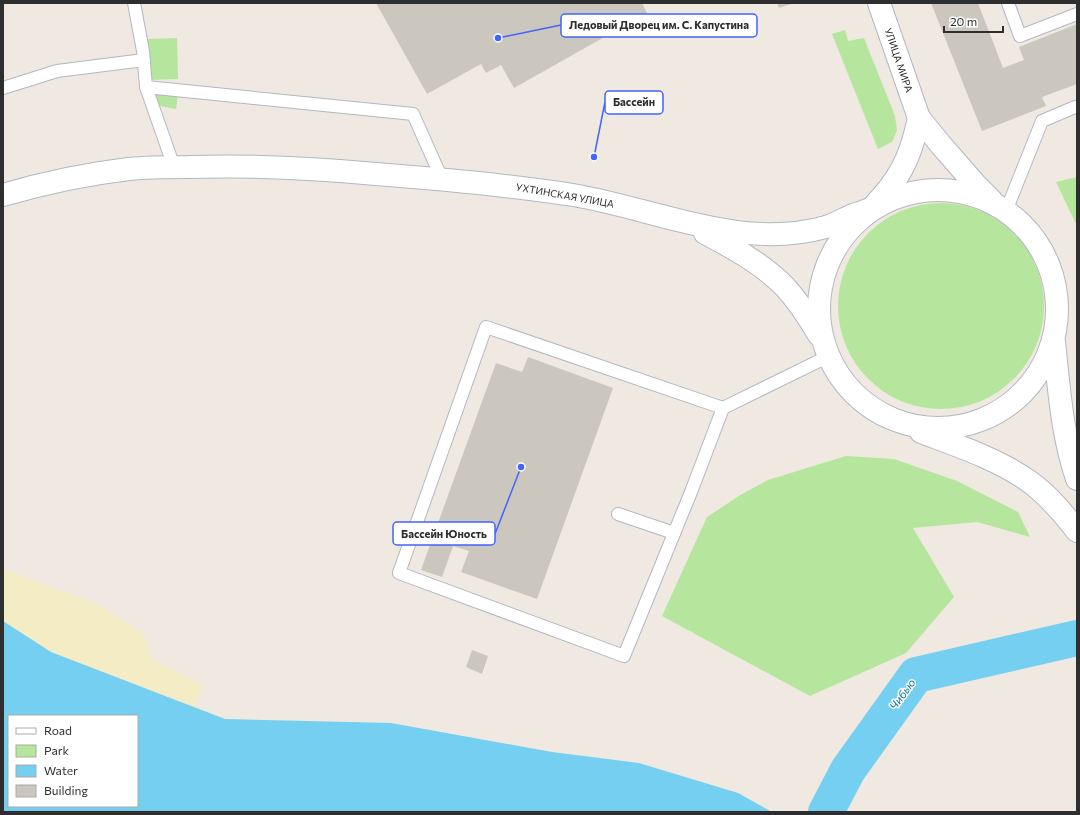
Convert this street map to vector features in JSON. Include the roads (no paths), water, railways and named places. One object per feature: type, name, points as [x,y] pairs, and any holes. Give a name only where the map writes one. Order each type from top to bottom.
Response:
[{"type":"main road","name":"УЛИЦА МИРА","points":[[879,3],[920,118],[940,145],[975,184],[999,206]]},
{"type":"main road","points":[[825,348],[818,303],[825,266],[844,233],[873,207],[889,188],[903,167],[914,144],[920,118]]},
{"type":"main road","name":"УХТИНСКАЯ УЛИЦА","points":[[3,195],[48,183],[132,169],[234,165],[296,167],[521,187],[599,199],[687,223]]},
{"type":"main road","points":[[687,223],[733,232],[779,234],[803,231],[827,226],[911,191],[952,189],[999,206],[1026,226],[1049,260],[1058,301],[1054,342],[1061,408],[1067,441],[1077,479]]},
{"type":"main road","points":[[687,223],[729,246],[768,272],[785,287],[798,303],[825,348],[837,375],[863,403],[896,422],[965,449],[1015,473],[1044,493],[1077,531]]},
{"type":"main road","points":[[896,422],[933,429],[971,424],[1006,408],[1035,379],[1054,342]]},
{"type":"lane","points":[[134,3],[144,60],[146,87],[174,167]]},
{"type":"lane","points":[[1008,3],[1020,36],[1077,14]]},
{"type":"lane","points":[[3,88],[57,71],[144,60]]},
{"type":"lane","points":[[146,87],[413,114],[442,179]]},
{"type":"lane","points":[[999,206],[1042,121],[1075,107]]},
{"type":"lane","points":[[723,408],[486,327],[399,573],[624,656],[723,408],[825,348]]},
{"type":"lane","points":[[618,514],[674,533]]},
{"type":"water","points":[[3,621],[51,652],[225,719],[391,723],[552,752],[639,763],[738,793],[772,812],[3,812]]},
{"type":"waterway","name":"Чибью","points":[[826,812],[848,770],[916,675],[1077,638]]},
{"type":"place","name":"Ледовый Дворец им. С. Капустина","points":[[498,38]]},
{"type":"place","name":"Бассейн","points":[[594,157]]},
{"type":"place","name":"Бассейн Юность","points":[[521,467]]}]
